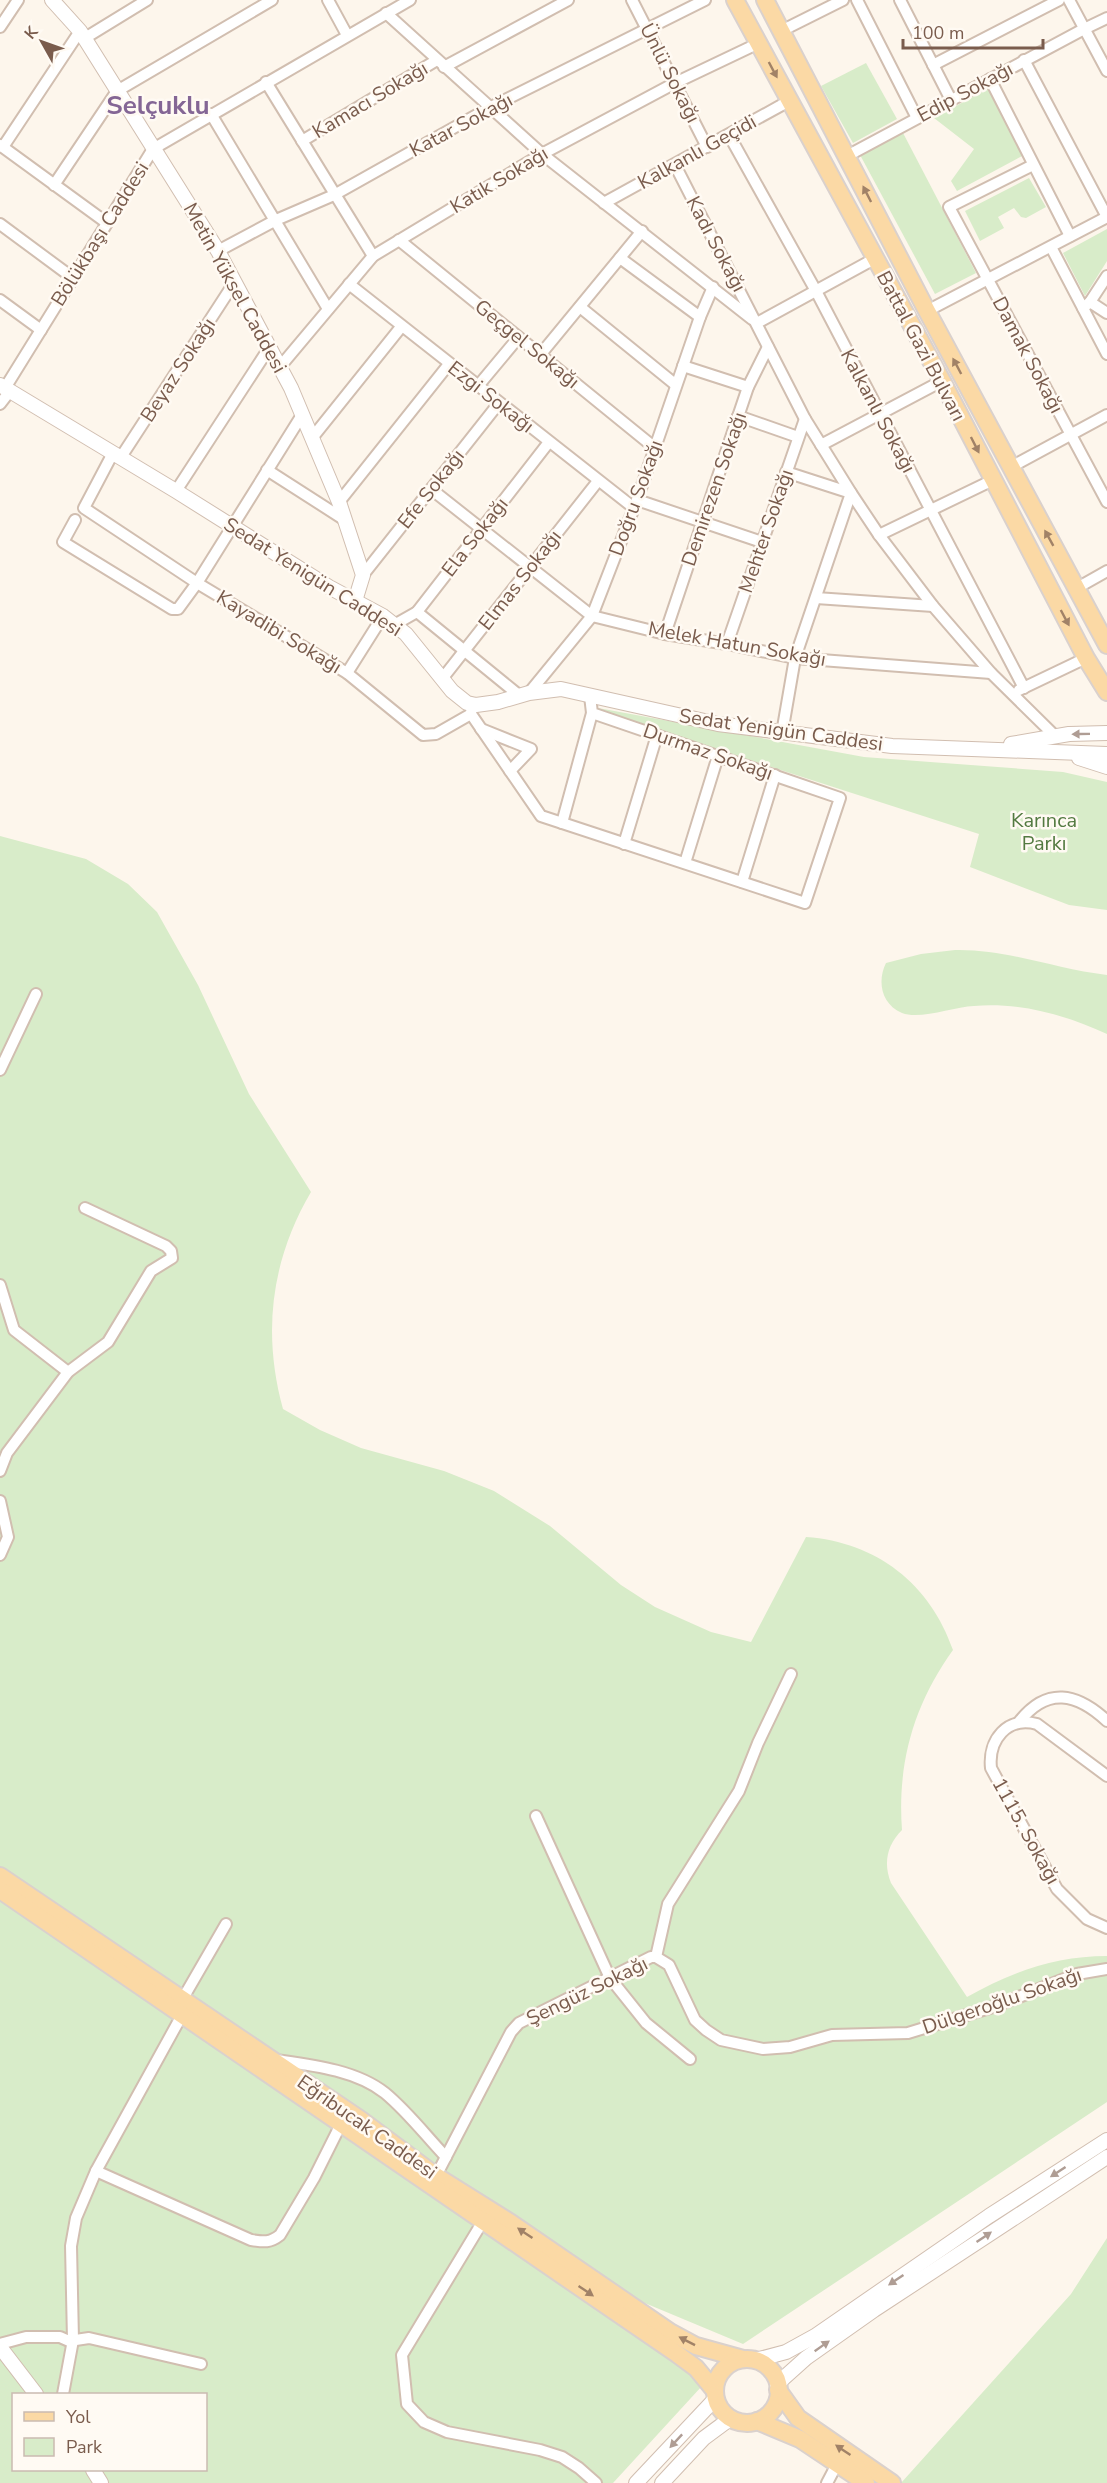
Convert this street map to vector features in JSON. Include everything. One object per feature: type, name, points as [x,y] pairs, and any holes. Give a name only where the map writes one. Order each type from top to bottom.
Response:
[{"type":"main road","name":"Battal Gazi Bulvarı","points":[[735,0],[874,260],[942,381],[1086,658],[1107,692]]},
{"type":"main road","name":"Battal Gazi Bulvarı","points":[[765,0],[927,311],[1107,645]]},
{"type":"main road","name":"Eğribucak Caddesi","points":[[0,1876],[341,2124],[696,2368],[715,2395],[721,2410],[731,2418]]},
{"type":"main road","name":"Eğribucak Caddesi","points":[[0,1890],[361,2120],[436,2176],[520,2229],[670,2332],[696,2346],[749,2360]]},
{"type":"main road","points":[[715,2395],[721,2373],[730,2364],[749,2360],[772,2372],[778,2387],[798,2418],[892,2483]]},
{"type":"main road","points":[[757,2421],[772,2409],[778,2387]]},
{"type":"main road","points":[[731,2418],[744,2422],[757,2421],[800,2439],[866,2483]]},
{"type":"street","points":[[0,27],[18,0]]},
{"type":"street","name":"Metin Yüksel Caddesi","points":[[52,0],[83,34],[218,251],[291,388],[339,502],[363,574]]},
{"type":"street","points":[[107,223],[1,146],[83,34],[147,0]]},
{"type":"street","points":[[54,185],[117,91],[272,0]]},
{"type":"street","points":[[328,0],[347,35]]},
{"type":"street","name":"Bölükbaşı Caddesi","points":[[0,404],[5,388],[153,149],[347,35],[389,7],[410,0]]},
{"type":"street","name":"Kamacı Sokağı","points":[[302,141],[441,63],[568,0]]},
{"type":"street","name":"Ünlü Sokağı","points":[[632,0],[707,147]]},
{"type":"street","name":"Katar Sokağı","points":[[218,251],[276,220],[334,195],[489,108],[705,0]]},
{"type":"street","points":[[781,31],[843,0]]},
{"type":"street","points":[[857,0],[917,118]]},
{"type":"street","points":[[900,0],[951,100]]},
{"type":"street","points":[[933,65],[1059,0]]},
{"type":"street","points":[[1069,0],[1107,71]]},
{"type":"street","points":[[389,7],[441,63],[542,154],[757,322],[874,260]]},
{"type":"street","name":"Edip Sokağı","points":[[847,156],[1084,28],[1107,18]]},
{"type":"street","name":"Katık Sokağı","points":[[279,369],[372,256],[542,154],[675,83],[759,43]]},
{"type":"street","points":[[927,311],[1107,217],[1024,60]]},
{"type":"street","points":[[990,79],[1070,236]]},
{"type":"street","points":[[266,82],[372,256]]},
{"type":"street","name":"Kalkanlı Geçidi","points":[[604,202],[789,101]]},
{"type":"street","points":[[211,114],[328,309]]},
{"type":"street","name":"Kalkanlı Sokağı","points":[[729,135],[816,291],[1024,688]]},
{"type":"street","name":"Kadı Sokağı","points":[[675,165],[805,419],[851,493],[879,535],[933,606],[991,673],[1055,736]]},
{"type":"street","name":"Damak Sokağı","points":[[1033,165],[949,207],[1107,502]]},
{"type":"street","points":[[0,224],[73,278]]},
{"type":"street","points":[[540,355],[642,231]]},
{"type":"street","name":"Geçgel Sokağı","points":[[399,240],[655,448]]},
{"type":"street","points":[[1052,247],[1087,305],[1107,354]]},
{"type":"street","points":[[620,258],[700,317]]},
{"type":"street","points":[[1087,305],[1107,276]]},
{"type":"street","name":"Beyaz Sokağı","points":[[84,508],[117,455],[234,283]]},
{"type":"street","name":"Ezgi Sokağı","points":[[349,285],[598,481],[635,504],[762,542]]},
{"type":"street","name":"Doğru Sokağı","points":[[524,694],[592,616],[635,504],[713,286]]},
{"type":"street","points":[[0,300],[41,330]]},
{"type":"street","points":[[1087,305],[1107,313]]},
{"type":"street","points":[[580,307],[676,385]]},
{"type":"street","points":[[312,438],[401,327]]},
{"type":"street","points":[[477,386],[518,338]]},
{"type":"street","name":"Demirezen Sokağı","points":[[665,634],[748,387],[768,347]]},
{"type":"street","points":[[176,491],[269,348]]},
{"type":"street","points":[[339,502],[449,364]]},
{"type":"street","points":[[683,366],[748,387]]},
{"type":"street","points":[[821,445],[942,381]]},
{"type":"street","name":"Sedat Yenigün Caddesi","points":[[5,388],[383,616],[406,634],[458,698],[471,709],[524,694],[561,689],[718,724],[892,746],[984,749]]},
{"type":"street","name":"Efe Sokağı","points":[[363,574],[499,403]]},
{"type":"street","points":[[75,520],[63,542],[172,609],[180,608],[302,415]]},
{"type":"street","points":[[738,416],[798,436]]},
{"type":"street","points":[[1011,467],[1107,416]]},
{"type":"street","name":"Mehter Sokağı","points":[[727,644],[805,419]]},
{"type":"street","name":"Ela Sokağı","points":[[394,625],[417,612],[549,442]]},
{"type":"street","points":[[267,470],[345,520]]},
{"type":"street","points":[[783,733],[795,658],[851,493],[786,472]]},
{"type":"street","points":[[879,535],[993,480]]},
{"type":"street","name":"Elmas Sokağı","points":[[442,679],[598,481]]},
{"type":"street","points":[[431,489],[592,616]]},
{"type":"street","name":"Kayadibi Sokağı","points":[[84,508],[197,583],[347,673],[423,735],[436,734],[471,709]]},
{"type":"street","points":[[1077,588],[1107,571]]},
{"type":"street","points":[[355,601],[363,574]]},
{"type":"street","points":[[816,598],[933,606]]},
{"type":"street","points":[[417,612],[524,694]]},
{"type":"street","points":[[347,673],[383,616]]},
{"type":"street","name":"Melek Hatun Sokağı","points":[[592,616],[665,634],[795,658],[991,673]]},
{"type":"street","points":[[1012,693],[1086,658]]},
{"type":"street","points":[[562,823],[592,713],[590,696]]},
{"type":"street","points":[[471,709],[481,729],[541,816],[742,882],[775,776]]},
{"type":"street","name":"Durmaz Sokağı","points":[[592,713],[840,798],[805,903],[742,882]]},
{"type":"street","points":[[481,729],[531,749],[510,771]]},
{"type":"street","points":[[984,749],[1055,736],[1107,733]]},
{"type":"street","points":[[624,843],[657,735]]},
{"type":"street","points":[[984,749],[1107,754]]},
{"type":"street","points":[[1060,752],[1107,767]]},
{"type":"street","points":[[685,863],[718,756]]},
{"type":"street","points":[[0,1070],[36,994]]},
{"type":"street","points":[[0,1471],[4,1451],[68,1372],[108,1342],[151,1271],[170,1261],[172,1256],[166,1246],[85,1208]]},
{"type":"street","points":[[0,1285],[14,1330],[68,1372]]},
{"type":"street","points":[[0,1501],[8,1537],[0,1555]]},
{"type":"street","name":"Şengüz Sokağı","points":[[436,2176],[511,2032],[519,2023],[657,1957],[668,1904],[738,1791],[791,1674]]},
{"type":"street","name":"1115. Sokağı","points":[[1107,1720],[1093,1708],[1064,1697],[1042,1701],[1029,1709],[1019,1722],[1011,1725],[996,1737],[990,1758],[991,1768],[1057,1889],[1087,1919],[1107,1928]]},
{"type":"street","points":[[1019,1722],[1037,1724],[1107,1776]]},
{"type":"street","points":[[536,1816],[610,1978],[646,2023],[690,2059]]},
{"type":"street","points":[[63,2393],[73,2340],[71,2246],[76,2218],[96,2171],[226,1924]]},
{"type":"street","name":"Dülgeroğlu Sokağı","points":[[657,1957],[669,1965],[695,2020],[706,2030],[722,2040],[764,2049],[790,2047],[832,2035],[908,2033],[996,2006],[1077,1974],[1107,1969]]},
{"type":"street","points":[[270,2060],[314,2065],[356,2078],[384,2092],[446,2157]]},
{"type":"street","points":[[96,2171],[251,2240],[272,2241],[280,2235],[308,2188],[341,2124]]},
{"type":"street","points":[[749,2360],[786,2352],[815,2336],[989,2216],[1107,2140]]},
{"type":"street","points":[[778,2387],[806,2358],[874,2310],[1107,2157]]},
{"type":"street","points":[[483,2221],[402,2355],[407,2404],[424,2422],[447,2432],[540,2450],[562,2457],[596,2483]]},
{"type":"street","points":[[35,2393],[0,2346],[26,2337],[60,2337],[73,2340],[89,2338],[201,2364]]},
{"type":"street","points":[[636,2483],[715,2395]]},
{"type":"street","points":[[662,2483],[704,2438],[731,2418]]},
{"type":"street","points":[[827,2483],[837,2464]]},
{"type":"green space","points":[[866,63],[897,119],[853,143],[821,86]]},
{"type":"green space","points":[[989,88],[1024,155],[957,191],[951,181],[974,149],[934,118]]},
{"type":"green space","points":[[902,131],[976,273],[935,294],[859,153]]},
{"type":"green space","points":[[1029,178],[1046,207],[1026,218],[1021,217],[1014,208],[998,217],[1004,228],[980,241],[965,211]]},
{"type":"green space","points":[[1107,229],[1107,261],[1085,296],[1063,253]]},
{"type":"green space","name":"Karınca Parkı","points":[[598,708],[864,757],[1063,772],[1107,782],[1107,910],[1069,905],[970,867],[979,834],[604,713]]},
{"type":"green space","points":[[0,836],[86,859],[128,884],[157,912],[198,985],[249,1094],[311,1192],[297,1218],[287,1244],[274,1297],[273,1353],[283,1409],[320,1430],[361,1448],[444,1471],[494,1491],[550,1526],[621,1585],[655,1607],[711,1632],[751,1642],[806,1537],[856,1547],[898,1571],[930,1605],[943,1626],[953,1650],[928,1691],[911,1735],[902,1781],[902,1830],[890,1848],[887,1861],[891,1883],[967,1997],[1000,1980],[1034,1967],[1070,1959],[1107,1956],[1107,2102],[743,2344],[556,2266],[713,2374],[613,2483],[0,2483]]},
{"type":"green space","points":[[955,950],[1013,956],[1107,975],[1107,1034],[1075,1021],[1025,1008],[974,1006],[909,1015],[889,1004],[882,984],[886,963],[921,954]]},
{"type":"green space","points":[[1107,2238],[1107,2483],[901,2483],[1071,2294]]},
{"type":"district","name":"Selçuklu","points":[[158,105]]}]
